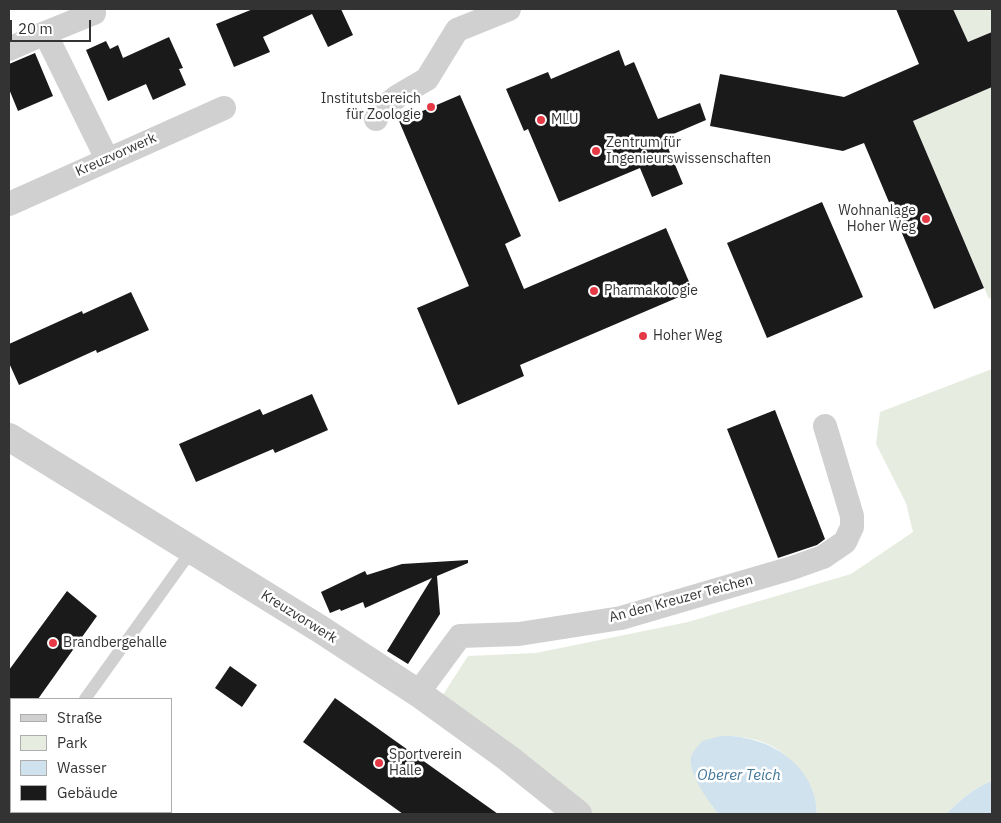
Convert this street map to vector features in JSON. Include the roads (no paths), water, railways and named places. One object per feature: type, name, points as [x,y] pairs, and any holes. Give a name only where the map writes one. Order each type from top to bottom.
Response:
[{"type":"street","points":[[376,119],[379,111],[398,96],[427,79],[457,30],[509,9]]},
{"type":"street","points":[[9,49],[94,13]]},
{"type":"street","points":[[45,33],[107,159]]},
{"type":"street","name":"Kreuzvorwerk","points":[[9,204],[224,108]]},
{"type":"street","name":"An den Kreuzer Teichen","points":[[418,693],[460,636],[519,634],[621,618],[792,568],[824,557],[835,550],[845,542],[852,527],[852,516],[825,426]]},
{"type":"street","name":"Kreuzvorwerk","points":[[9,437],[418,693],[508,758],[578,814]]},
{"type":"lane","points":[[87,698],[192,550]]},
{"type":"water","name":"Oberer Teich","points":[[721,736],[755,740],[786,756],[808,780],[814,796],[817,814],[719,814],[696,779],[691,764],[691,757],[702,741]]},
{"type":"water","points":[[992,781],[992,814],[946,814],[973,791]]},
{"type":"place","name":"Institutsbereich für Zoologie","points":[[431,107]]},
{"type":"place","name":"MLU","points":[[541,120]]},
{"type":"place","name":"Zentrum für Ingenieurswissenschaften","points":[[596,151]]},
{"type":"place","name":"Wohnanlage Hoher Weg","points":[[926,219]]},
{"type":"place","name":"Pharmakologie","points":[[594,291]]},
{"type":"place","name":"Hoher Weg","points":[[643,336]]},
{"type":"place","name":"Brandbergehalle","points":[[53,643]]},
{"type":"place","name":"Sportverein Halle","points":[[379,763]]}]
